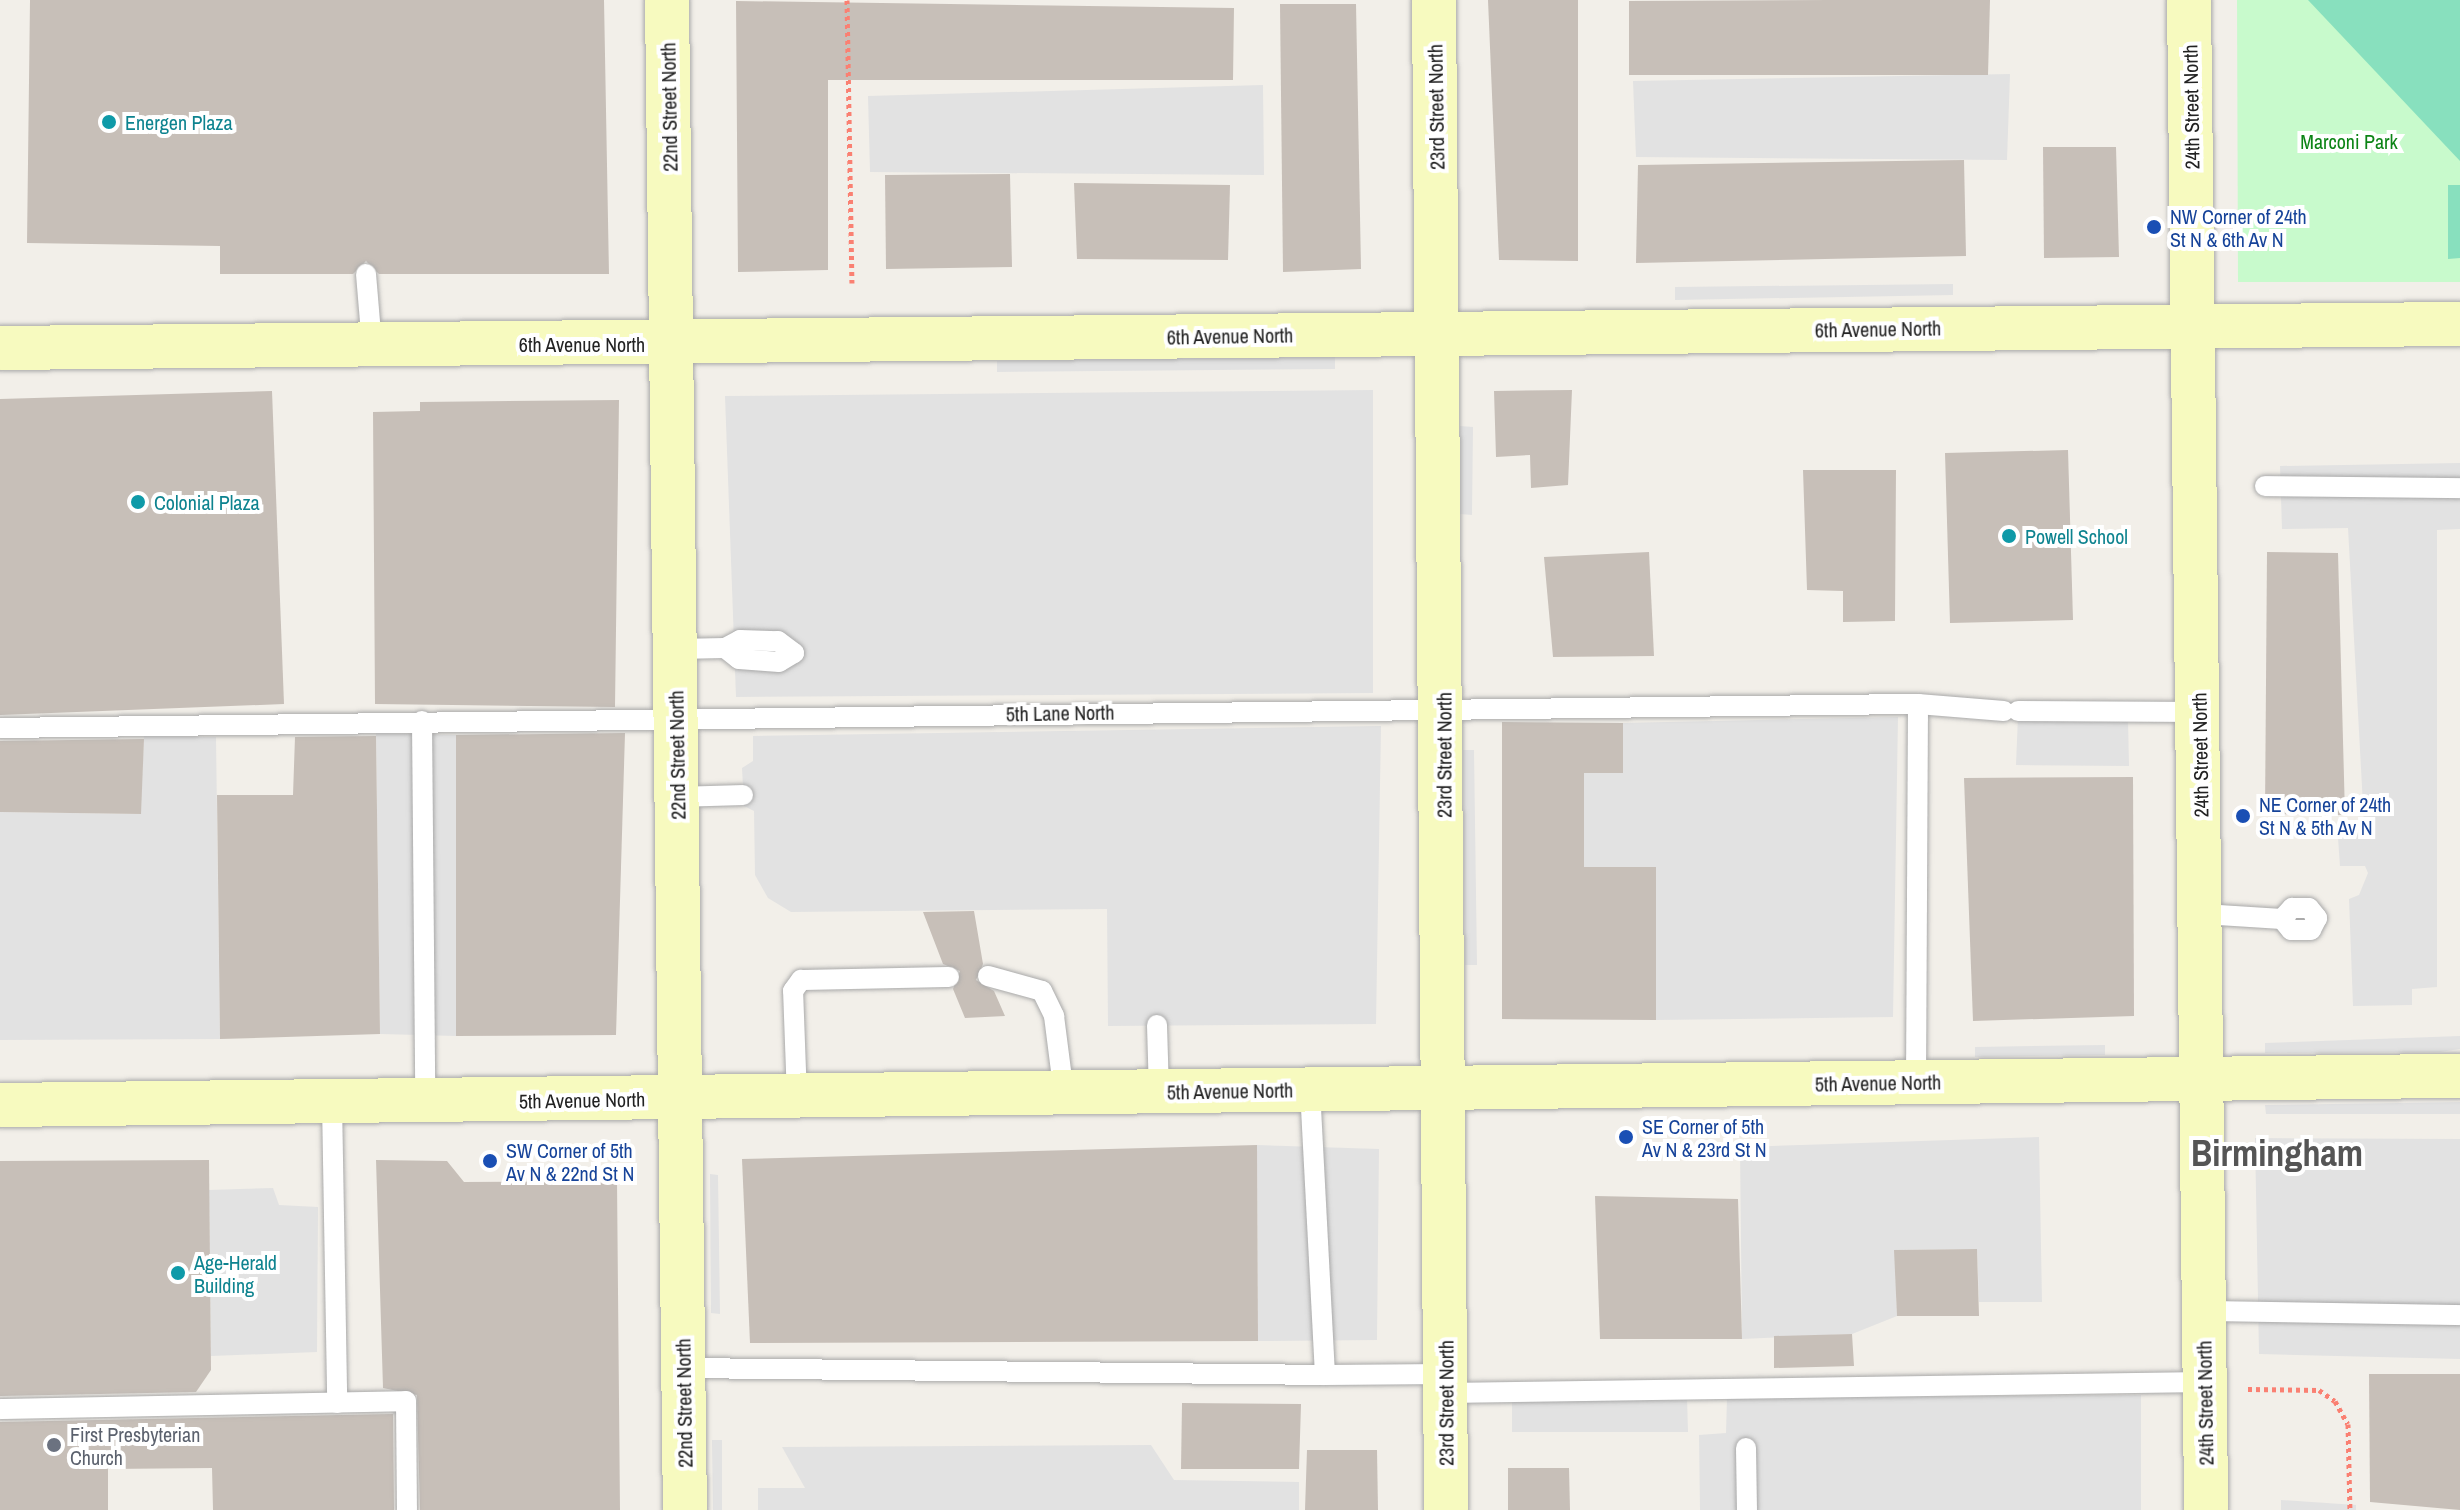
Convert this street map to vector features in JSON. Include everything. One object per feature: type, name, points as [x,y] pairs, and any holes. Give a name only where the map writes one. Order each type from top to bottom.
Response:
[{"type":"main road","name":"22nd Street North","points":[[667,0],[685,1510]]},
{"type":"main road","name":"23rd Street North","points":[[1434,0],[1444,705],[1446,1510]]},
{"type":"main road","name":"24th Street North","points":[[2189,0],[2205,1079],[2206,1510]]},
{"type":"main road","name":"6th Avenue North","points":[[0,348],[672,344],[1439,333],[2460,324]]},
{"type":"main road","name":"5th Avenue North","points":[[0,1105],[2460,1076]]},
{"type":"lane","points":[[366,274],[372,345]]},
{"type":"lane","points":[[2265,486],[2460,488]]},
{"type":"lane","points":[[676,649],[725,648]]},
{"type":"lane","points":[[1916,1082],[1918,704]]},
{"type":"lane","name":"5th Lane North","points":[[0,728],[1444,705],[1918,704],[2011,711],[2200,712]]},
{"type":"lane","points":[[422,721],[425,1102]]},
{"type":"lane","points":[[677,797],[743,795]]},
{"type":"lane","points":[[2203,914],[2282,919]]},
{"type":"lane","points":[[988,976],[1042,991],[1054,1016],[1064,1094]]},
{"type":"lane","points":[[797,1098],[793,991],[801,980],[949,977]]},
{"type":"lane","points":[[1157,1025],[1159,1093]]},
{"type":"lane","points":[[1310,1090],[1325,1375]]},
{"type":"lane","points":[[332,1102],[337,1403]]},
{"type":"lane","points":[[2205,1311],[2460,1315]]},
{"type":"lane","points":[[683,1368],[843,1366],[1325,1375],[1446,1383],[2205,1382]]},
{"type":"lane","points":[[0,1409],[406,1401],[407,1510]]},
{"type":"lane","points":[[1746,1448],[1747,1510]]},
{"type":"path","points":[[847,0],[852,283]]},
{"type":"path","points":[[2248,1389],[2319,1390],[2335,1401],[2348,1424],[2350,1510]]},
{"type":"green space","name":"Marconi Park","points":[[2237,0],[2460,0],[2460,282],[2238,282]]},
{"type":"green space","points":[[2308,0],[2460,0],[2460,161]]},
{"type":"green space","points":[[2448,185],[2460,185],[2460,258],[2448,259]]},
{"type":"shaded area","points":[[2010,74],[2007,160],[1636,157],[1633,81]]},
{"type":"shaded area","points":[[1263,85],[1264,175],[870,172],[868,96]]},
{"type":"shaded area","points":[[1953,284],[1953,295],[1675,300],[1675,287]]},
{"type":"shaded area","points":[[1335,357],[1335,369],[997,372],[997,361]]},
{"type":"shaded area","points":[[1373,390],[1373,693],[736,697],[725,396]]},
{"type":"shaded area","points":[[1460,426],[1473,427],[1472,515],[1460,514]]},
{"type":"shaded area","points":[[2460,463],[2460,529],[2437,530],[2437,987],[2412,989],[2412,1005],[2353,1006],[2349,899],[2359,895],[2368,873],[2365,866],[2340,866],[2337,824],[2364,824],[2348,528],[2282,529],[2280,466]]},
{"type":"shaded area","points":[[2018,716],[2128,719],[2129,766],[2016,765]]},
{"type":"shaded area","points":[[1898,717],[1893,1017],[1656,1020],[1656,868],[1584,867],[1584,773],[1623,773],[1623,723]]},
{"type":"shaded area","points":[[1381,726],[1376,1024],[1108,1026],[1107,909],[791,912],[768,898],[755,875],[754,811],[744,806],[742,768],[753,761],[753,736]]},
{"type":"shaded area","points":[[376,733],[456,735],[456,1036],[380,1034]]},
{"type":"shaded area","points":[[144,736],[216,737],[220,1039],[0,1040],[0,812],[140,814]]},
{"type":"shaded area","points":[[1463,750],[1474,750],[1477,965],[1465,965]]},
{"type":"shaded area","points":[[2460,1036],[2460,1049],[2440,1052],[2265,1053],[2265,1043]]},
{"type":"shaded area","points":[[2105,1045],[2105,1055],[1975,1057],[1975,1047]]},
{"type":"shaded area","points":[[2460,1102],[2460,1114],[2266,1114],[2265,1105]]},
{"type":"shaded area","points":[[2039,1137],[2042,1302],[1979,1302],[1977,1249],[1895,1250],[1897,1316],[1852,1334],[1742,1339],[1740,1147]]},
{"type":"shaded area","points":[[2255,1138],[2460,1139],[2460,1359],[2259,1354]]},
{"type":"shaded area","points":[[1257,1145],[1379,1149],[1377,1340],[1258,1341]]},
{"type":"shaded area","points":[[710,1174],[718,1175],[720,1314],[711,1313]]},
{"type":"shaded area","points":[[273,1188],[279,1205],[318,1207],[317,1352],[211,1356],[209,1190]]},
{"type":"shaded area","points":[[2141,1395],[2141,1510],[1700,1510],[1699,1435],[1726,1433],[1727,1398]]},
{"type":"shaded area","points":[[1687,1397],[1688,1432],[1512,1432],[1512,1401]]},
{"type":"shaded area","points":[[712,1440],[722,1440],[722,1510],[713,1510]]},
{"type":"shaded area","points":[[1151,1445],[1174,1480],[1299,1482],[1299,1510],[758,1510],[758,1488],[805,1488],[782,1447]]},
{"type":"shaded area","points":[[2281,1500],[2356,1505],[2356,1510],[2281,1510]]},
{"type":"building","points":[[30,0],[604,0],[609,274],[379,274],[366,261],[353,274],[220,274],[220,246],[27,243]]},
{"type":"building","points":[[1488,0],[1578,0],[1578,261],[1499,260]]},
{"type":"building","points":[[1990,0],[1988,75],[1629,75],[1629,1]]},
{"type":"building","points":[[736,1],[1234,8],[1233,80],[828,80],[828,270],[738,272]]},
{"type":"building","points":[[1280,4],[1356,4],[1361,269],[1283,272]]},
{"type":"building","points":[[2043,147],[2116,147],[2119,257],[2044,258]]},
{"type":"building","points":[[1964,160],[1966,256],[1636,263],[1638,165]]},
{"type":"building","points":[[1010,174],[1012,267],[886,269],[885,175]]},
{"type":"building","points":[[1074,183],[1230,185],[1228,260],[1077,259]]},
{"type":"building","points":[[1572,390],[1568,485],[1531,488],[1530,455],[1496,457],[1494,391]]},
{"type":"building","name":"Colonial Plaza","points":[[272,391],[284,704],[0,715],[0,399]]},
{"type":"building","points":[[619,400],[615,707],[375,704],[373,412],[420,411],[420,402]]},
{"type":"building","name":"Powell School","points":[[2068,450],[2073,620],[1950,623],[1945,453]]},
{"type":"building","points":[[1803,470],[1896,470],[1895,621],[1843,622],[1843,591],[1807,590]]},
{"type":"building","points":[[1649,552],[1654,656],[1553,657],[1544,557]]},
{"type":"building","points":[[2267,552],[2338,553],[2345,815],[2265,814]]},
{"type":"building","points":[[1502,722],[1623,723],[1623,773],[1584,773],[1584,867],[1656,867],[1656,1020],[1502,1019]]},
{"type":"building","points":[[625,733],[616,1035],[456,1036],[456,735]]},
{"type":"building","points":[[376,736],[380,1034],[220,1039],[217,795],[293,795],[295,737]]},
{"type":"building","points":[[144,739],[141,814],[0,812],[0,741]]},
{"type":"building","points":[[2133,777],[2134,1016],[1973,1021],[1964,778]]},
{"type":"building","points":[[974,911],[983,964],[976,980],[994,991],[1005,1016],[965,1018],[953,989],[960,971],[943,964],[923,912]]},
{"type":"building","points":[[1257,1145],[1258,1341],[750,1343],[742,1159]]},
{"type":"building","points":[[209,1160],[211,1370],[196,1392],[0,1396],[0,1161]]},
{"type":"building","points":[[376,1160],[447,1161],[464,1182],[617,1181],[620,1510],[420,1510],[417,1395],[383,1388]]},
{"type":"building","points":[[1595,1196],[1738,1199],[1742,1339],[1600,1339]]},
{"type":"building","points":[[1977,1249],[1979,1316],[1897,1316],[1894,1250]]},
{"type":"building","points":[[1852,1334],[1854,1366],[1774,1368],[1774,1336]]},
{"type":"building","points":[[2369,1374],[2460,1374],[2460,1510],[2370,1502]]},
{"type":"building","points":[[1182,1403],[1301,1404],[1299,1469],[1181,1469]]},
{"type":"building","points":[[393,1414],[394,1510],[213,1510],[212,1468],[108,1469],[108,1510],[0,1510],[0,1422]]},
{"type":"building","points":[[1307,1450],[1377,1450],[1378,1510],[1305,1510]]},
{"type":"building","points":[[1508,1468],[1569,1468],[1570,1510],[1508,1510]]},
{"type":"place","name":"Energen Plaza","points":[[109,122]]},
{"type":"place","name":"NW Corner of 24th St N & 6th Av N","points":[[2154,227]]},
{"type":"place","name":"Colonial Plaza","points":[[138,502]]},
{"type":"place","name":"Powell School","points":[[2009,536]]},
{"type":"place","name":"NE Corner of 24th St N & 5th Av N","points":[[2243,816]]},
{"type":"place","name":"SE Corner of 5th Av N & 23rd St N","points":[[1626,1137]]},
{"type":"place","name":"SW Corner of 5th Av N & 22nd St N","points":[[490,1161]]},
{"type":"place","name":"Age-Herald Building","points":[[178,1273]]},
{"type":"place","name":"First Presbyterian Church","points":[[54,1445]]},
{"type":"district","name":"Birmingham","points":[[2277,1154]]}]
